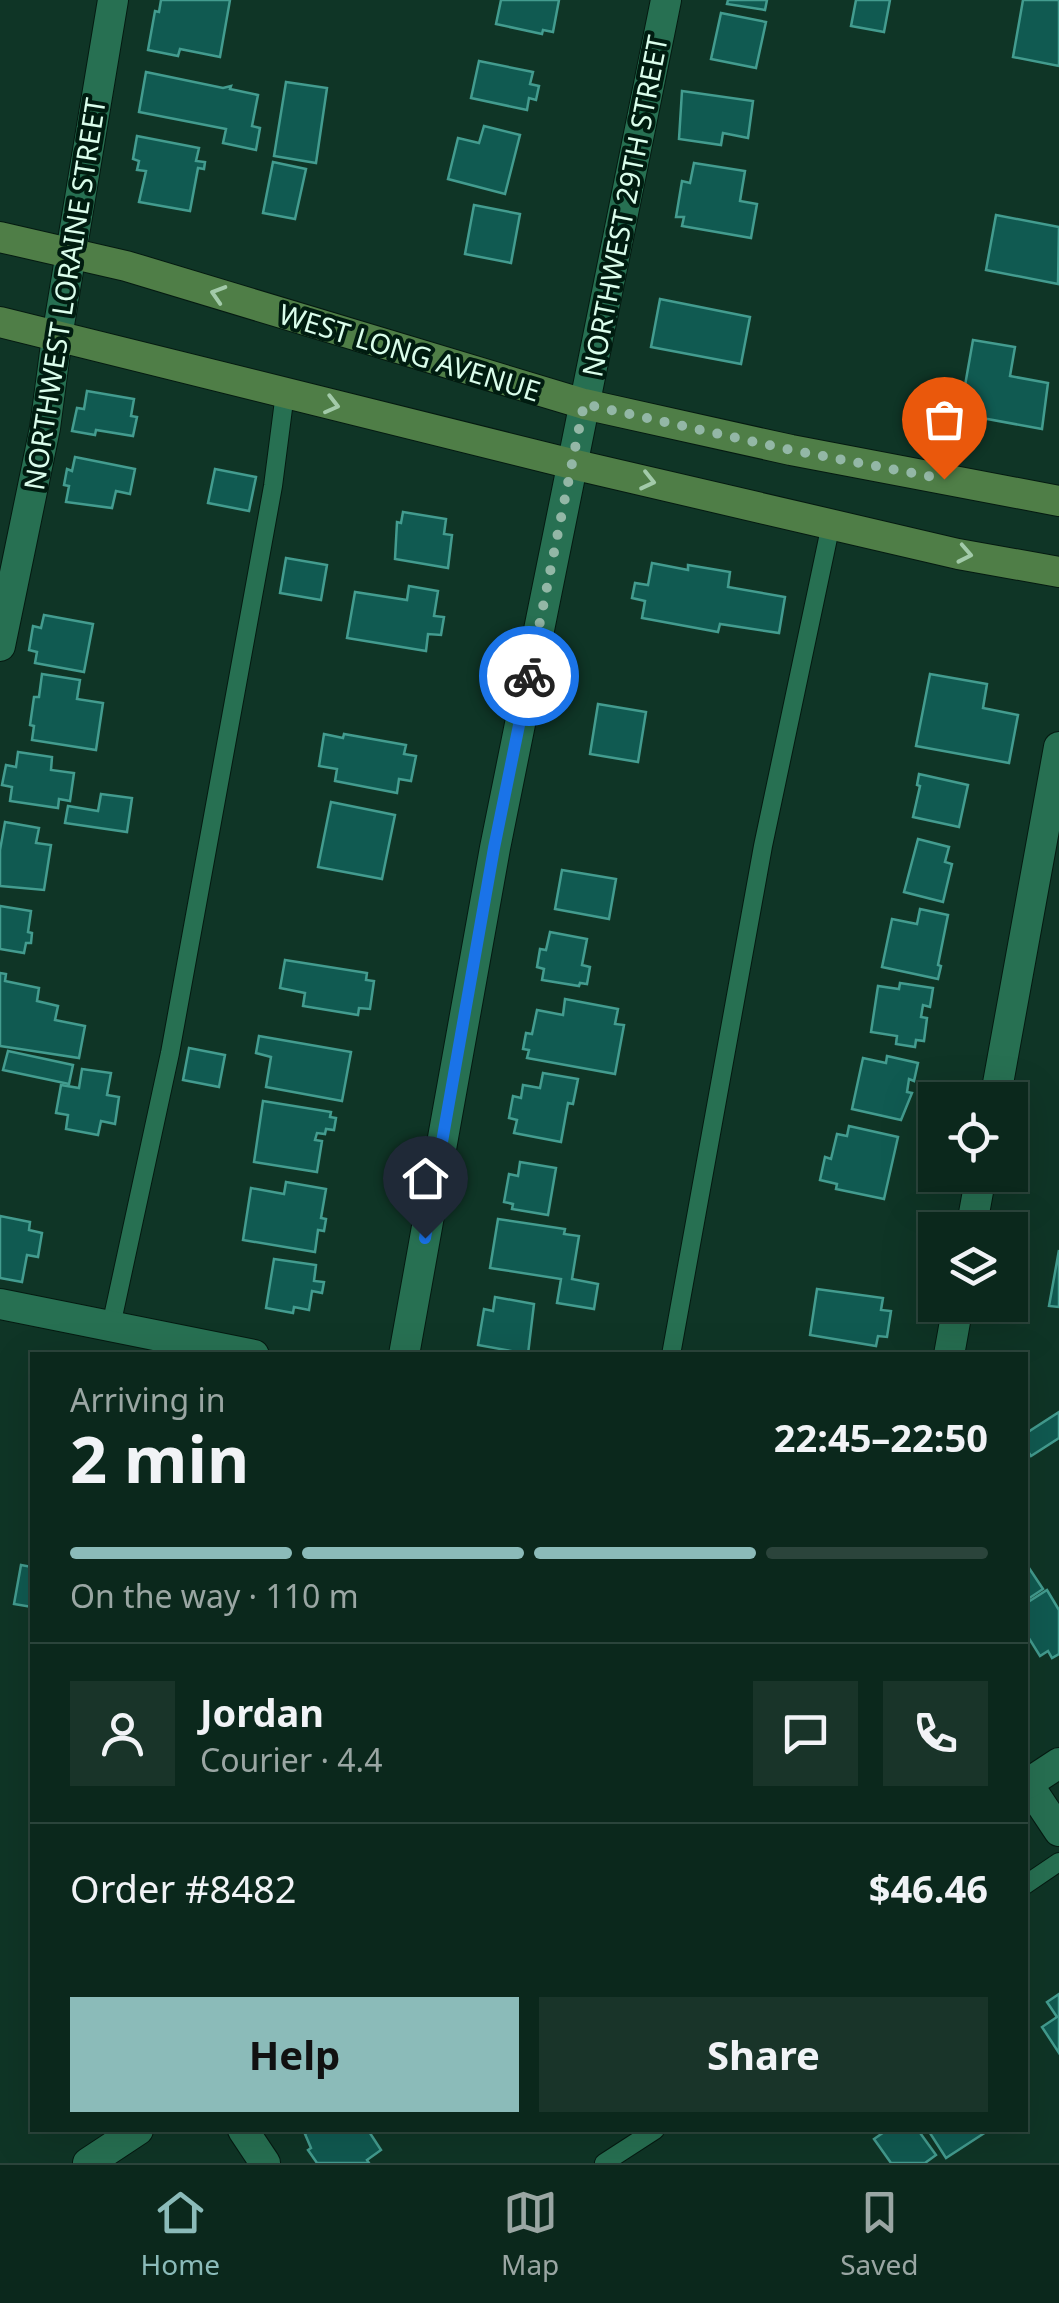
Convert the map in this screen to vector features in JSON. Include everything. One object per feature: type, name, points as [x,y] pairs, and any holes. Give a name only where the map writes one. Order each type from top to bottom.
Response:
[{"type":"main road","name":"WEST LONG AVENUE","points":[[0,237],[126,266],[584,404],[791,450],[1059,501]]},
{"type":"main road","points":[[0,322],[572,464],[958,554],[1059,572]]},
{"type":"street","name":"NORTHWEST LORAINE STREET","points":[[0,646],[45,428],[113,0]]},
{"type":"street","name":"NORTHWEST 29TH STREET","points":[[405,1352],[494,848],[666,0]]},
{"type":"street","points":[[998,1082],[1059,747]]},
{"type":"street","points":[[0,1304],[239,1352]]},
{"type":"street","points":[[950,1352],[955,1322]]},
{"type":"street","points":[[1028,1781],[1059,1762]]},
{"type":"street","points":[[1028,1785],[1059,1831]]},
{"type":"street","points":[[88,2163],[135,2132]]},
{"type":"street","points":[[245,2132],[266,2163]]},
{"type":"lane","points":[[111,1326],[170,1053],[273,486],[285,393]]},
{"type":"lane","points":[[672,1352],[763,846],[831,524]]},
{"type":"lane","points":[[1028,1883],[1059,1862]]},
{"type":"lane","points":[[604,2163],[652,2132]]},
{"type":"building","points":[[161,0],[230,0],[220,57],[180,49],[178,56],[148,50],[155,11],[159,12]]},
{"type":"building","points":[[501,0],[559,0],[553,32],[543,30],[542,34],[496,24]]},
{"type":"building","points":[[728,0],[767,0],[765,10],[727,4]]},
{"type":"building","points":[[856,0],[890,0],[884,32],[851,26]]},
{"type":"building","points":[[1023,0],[1059,0],[1059,66],[1013,57]]},
{"type":"building","points":[[721,13],[766,22],[756,68],[711,59]]},
{"type":"building","points":[[479,61],[533,72],[530,84],[539,86],[536,100],[529,98],[527,110],[471,98]]},
{"type":"building","points":[[146,72],[223,88],[231,86],[230,89],[258,95],[252,126],[260,128],[256,150],[223,143],[226,129],[139,112]]},
{"type":"building","points":[[286,82],[327,88],[316,163],[274,156]]},
{"type":"building","points":[[682,91],[753,101],[748,138],[723,133],[721,145],[679,139]]},
{"type":"building","points":[[484,126],[520,135],[505,194],[448,179],[458,138],[479,143]]},
{"type":"building","points":[[137,136],[199,148],[196,161],[205,162],[204,169],[198,168],[190,211],[139,202],[146,171],[137,170],[139,161],[133,159]]},
{"type":"building","points":[[273,162],[306,169],[295,219],[263,213]]},
{"type":"building","points":[[694,163],[745,171],[740,201],[757,204],[751,238],[682,226],[684,217],[676,217],[682,181],[690,183]]},
{"type":"building","points":[[474,205],[520,214],[511,263],[465,254]]},
{"type":"building","points":[[996,215],[1059,227],[1058,284],[986,270]]},
{"type":"building","points":[[660,299],[750,317],[741,364],[651,347]]},
{"type":"building","points":[[973,340],[1015,347],[1010,376],[1048,383],[1042,429],[960,414]]},
{"type":"building","points":[[87,391],[134,399],[131,416],[137,417],[133,436],[72,431],[77,408],[84,409]]},
{"type":"building","points":[[75,457],[135,469],[130,494],[116,491],[112,508],[66,502],[67,469],[72,471]]},
{"type":"building","points":[[215,469],[256,477],[249,511],[208,503]]},
{"type":"building","points":[[403,512],[446,519],[444,534],[452,535],[448,568],[395,559],[397,522],[401,523]]},
{"type":"building","points":[[286,558],[327,565],[321,600],[280,593]]},
{"type":"building","points":[[652,563],[730,572],[728,587],[785,597],[779,633],[720,624],[718,632],[642,618],[645,601],[632,598],[635,583],[648,585]]},
{"type":"building","points":[[409,586],[438,591],[434,616],[444,617],[441,635],[428,634],[426,651],[347,638],[355,592],[407,600]]},
{"type":"building","points":[[44,615],[93,624],[84,672],[35,663],[37,652],[29,650],[33,626],[41,628]]},
{"type":"building","points":[[42,674],[80,680],[77,699],[103,703],[96,750],[32,740],[34,697],[39,697]]},
{"type":"building","points":[[930,674],[987,684],[983,708],[1018,715],[1009,763],[916,746]]},
{"type":"building","points":[[598,704],[646,712],[638,762],[590,754]]},
{"type":"building","points":[[324,734],[406,745],[404,754],[416,756],[411,781],[399,779],[397,793],[335,781],[337,769],[319,766]]},
{"type":"building","points":[[18,752],[52,757],[51,770],[74,773],[70,801],[59,799],[58,808],[10,801],[12,787],[2,785],[6,765],[16,767]]},
{"type":"building","points":[[919,774],[968,785],[959,827],[913,817]]},
{"type":"building","points":[[101,794],[132,798],[127,832],[65,823],[68,806],[98,811]]},
{"type":"building","points":[[331,802],[395,815],[382,879],[318,867]]},
{"type":"building","points":[[5,822],[39,828],[36,843],[51,845],[44,890],[0,886]]},
{"type":"building","points":[[918,839],[949,847],[945,862],[952,864],[943,902],[904,892]]},
{"type":"building","points":[[562,870],[616,879],[609,919],[555,909]]},
{"type":"building","points":[[0,906],[31,911],[31,943],[26,943],[24,953],[0,949]]},
{"type":"building","points":[[920,909],[948,915],[938,979],[882,967],[892,919],[917,924]]},
{"type":"building","points":[[550,932],[587,939],[582,965],[590,967],[587,984],[542,980],[544,969],[537,967],[540,949],[546,950]]},
{"type":"building","points":[[285,960],[367,973],[366,980],[374,981],[370,1009],[359,1008],[358,1015],[303,1006],[305,993],[280,988]]},
{"type":"building","points":[[0,973],[6,974],[5,981],[39,988],[37,1001],[58,1006],[55,1020],[85,1026],[79,1058],[0,1046]]},
{"type":"building","points":[[900,983],[933,988],[930,1007],[923,1005],[921,1017],[927,1018],[924,1041],[916,1040],[915,1047],[896,1044],[897,1036],[871,1032],[878,986],[899,989]]},
{"type":"building","points":[[565,999],[618,1009],[615,1024],[624,1025],[615,1074],[527,1058],[529,1050],[523,1049],[526,1033],[532,1034],[537,1010],[563,1015]]},
{"type":"building","points":[[259,1036],[351,1052],[342,1101],[266,1087],[271,1057],[256,1053]]},
{"type":"building","points":[[189,1048],[225,1055],[219,1087],[183,1080]]},
{"type":"building","points":[[8,1051],[73,1065],[69,1084],[3,1070]]},
{"type":"building","points":[[887,1056],[918,1063],[914,1081],[909,1079],[907,1092],[912,1093],[901,1120],[852,1109],[863,1058],[886,1063]]},
{"type":"building","points":[[82,1069],[111,1073],[107,1095],[119,1097],[115,1124],[101,1121],[98,1135],[66,1129],[68,1115],[56,1113],[61,1085],[79,1088]]},
{"type":"building","points":[[543,1073],[578,1079],[573,1104],[568,1103],[561,1142],[514,1133],[517,1120],[509,1118],[513,1096],[521,1098],[523,1085],[540,1088]]},
{"type":"building","points":[[263,1101],[331,1112],[330,1117],[336,1118],[334,1130],[317,1133],[315,1140],[322,1141],[317,1172],[254,1162]]},
{"type":"building","points":[[849,1126],[898,1137],[884,1199],[836,1189],[837,1184],[820,1180],[825,1157],[831,1159],[837,1134],[847,1136]]},
{"type":"building","points":[[520,1162],[556,1168],[548,1215],[512,1209],[513,1204],[504,1202],[509,1174],[518,1176]]},
{"type":"building","points":[[286,1182],[326,1189],[321,1218],[326,1219],[324,1231],[318,1230],[315,1252],[243,1240],[251,1188],[284,1194]]},
{"type":"building","points":[[0,1216],[30,1222],[29,1230],[42,1233],[38,1257],[27,1255],[22,1282],[0,1278]]},
{"type":"building","points":[[498,1219],[565,1229],[564,1234],[579,1236],[572,1279],[598,1284],[594,1309],[557,1303],[561,1279],[490,1268]]},
{"type":"building","points":[[1059,1250],[1059,1307],[1049,1306]]},
{"type":"building","points":[[274,1259],[316,1265],[314,1281],[324,1282],[322,1293],[312,1291],[309,1310],[294,1307],[293,1313],[266,1308]]},
{"type":"building","points":[[817,1289],[883,1298],[881,1310],[891,1311],[887,1337],[878,1336],[876,1346],[810,1335]]},
{"type":"building","points":[[495,1297],[534,1304],[528,1352],[478,1345],[484,1309],[493,1311]]},
{"type":"building","points":[[1059,1412],[1059,1438],[1031,1456],[1028,1432]]},
{"type":"building","points":[[21,1565],[30,1567],[30,1607],[14,1604]]},
{"type":"building","points":[[1028,1566],[1043,1589],[1028,1599]]},
{"type":"building","points":[[1047,1590],[1059,1610],[1059,1654],[1052,1658],[1048,1651],[1040,1656],[1028,1637],[1028,1602]]},
{"type":"building","points":[[1059,1994],[1059,2053],[1042,2027],[1057,2017],[1047,2002]]},
{"type":"building","points":[[369,2132],[381,2150],[367,2160],[369,2163],[317,2163],[308,2150],[311,2148],[305,2134]]},
{"type":"building","points":[[884,2132],[919,2132],[936,2155],[925,2163],[891,2163],[874,2139]]},
{"type":"building","points":[[929,2132],[986,2132],[946,2158]]},
{"type":"way so far","points":[[529,676],[584,404],[944,479]]},
{"type":"route","points":[[425,1238],[494,848],[529,676]]}]
